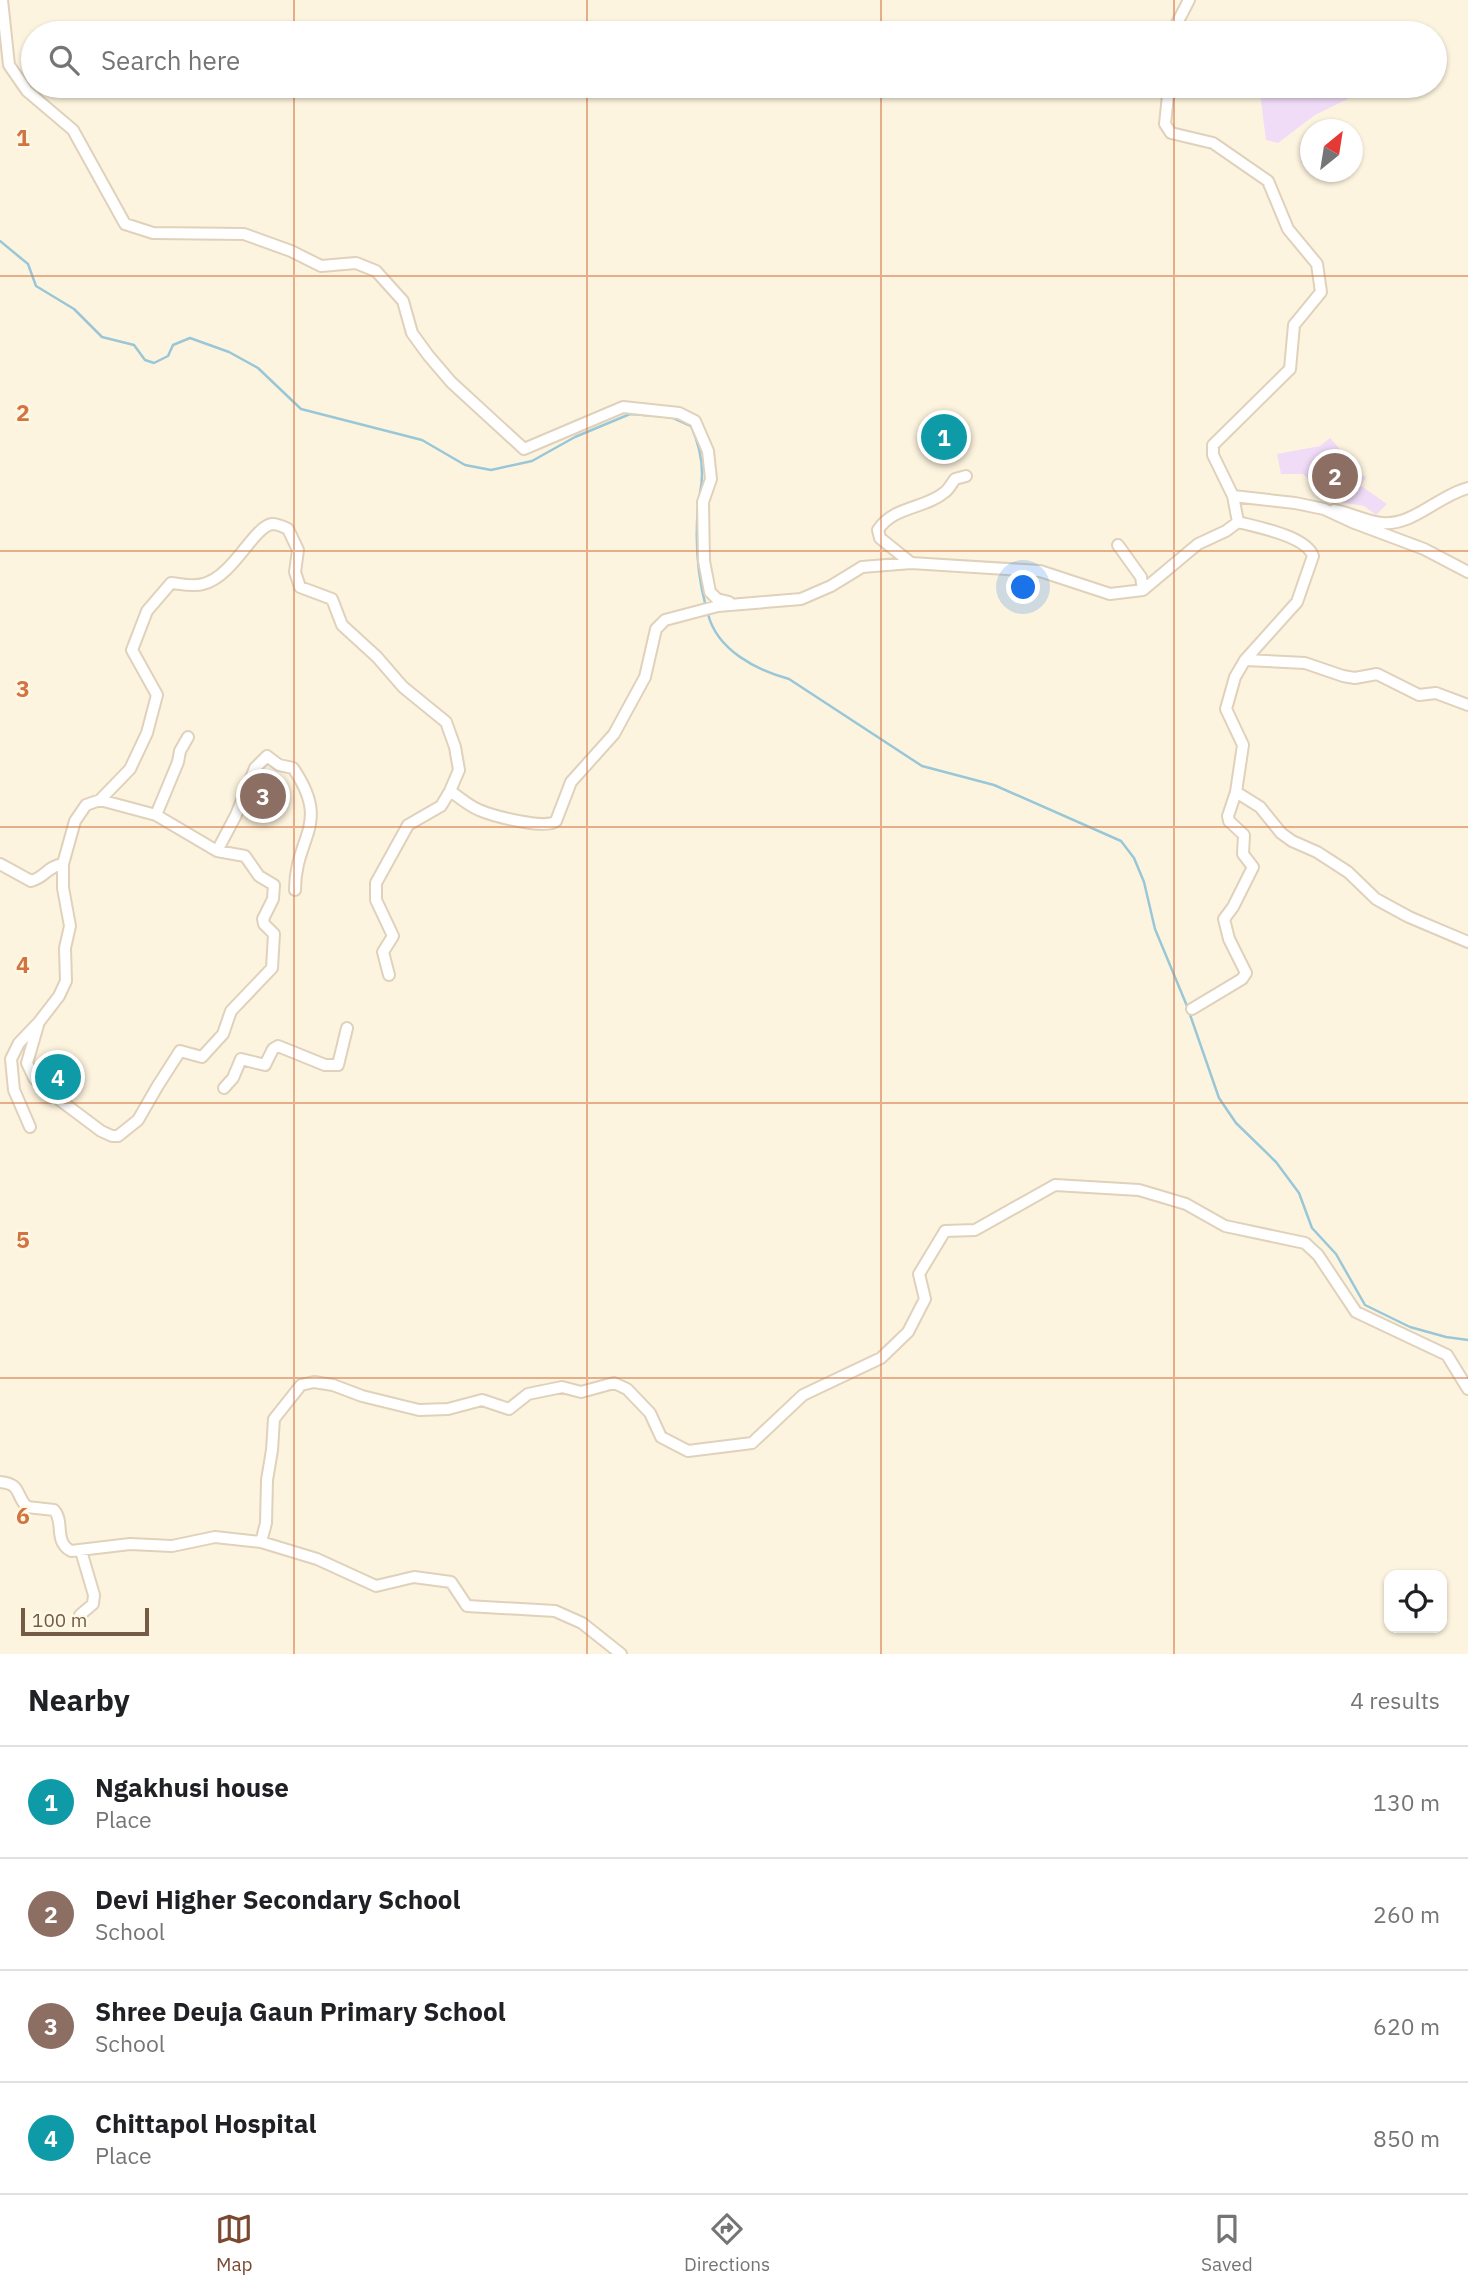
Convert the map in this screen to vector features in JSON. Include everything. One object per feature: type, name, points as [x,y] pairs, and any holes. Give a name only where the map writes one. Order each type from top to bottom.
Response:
[{"type":"street","points":[[2,0],[9,65],[21,82]]},
{"type":"street","points":[[1178,21],[1189,0]]},
{"type":"street","points":[[35,98],[73,130],[125,224],[153,233],[244,234],[291,251],[321,266],[356,264],[376,271],[403,301],[412,333],[436,364],[451,382],[524,449],[623,407],[679,413],[695,421],[708,451],[711,480],[703,502],[704,561],[710,592],[717,599],[735,604]]},
{"type":"street","points":[[1168,98],[1165,124],[1171,133],[1213,144],[1268,181],[1288,229],[1317,264],[1321,292],[1294,325],[1290,369],[1213,445],[1213,455],[1233,496],[1238,522]]},
{"type":"street","points":[[911,563],[880,538],[878,530],[884,520],[934,499],[946,491],[955,479],[966,476]]},
{"type":"street","points":[[1233,496],[1352,513],[1384,524],[1410,517],[1468,488]]},
{"type":"street","points":[[1324,509],[1424,549],[1468,572]]},
{"type":"street","points":[[450,791],[478,810],[540,825],[552,825],[571,782],[614,734],[645,677],[656,629],[665,620],[702,609],[801,599],[831,586],[862,567],[911,563],[1040,571],[1110,594],[1143,590],[1198,544],[1226,531],[1238,522]]},
{"type":"street","points":[[1192,1009],[1242,979],[1246,973],[1229,939],[1224,919],[1253,867],[1243,854],[1244,835],[1229,821],[1228,816],[1236,792],[1242,745],[1226,709],[1235,677],[1245,660],[1297,602],[1313,556],[1308,548],[1274,531],[1238,522]]},
{"type":"street","points":[[30,1127],[14,1090],[11,1059],[19,1043],[39,1023],[59,996],[66,981],[65,948],[70,926],[63,888],[63,864],[75,821],[86,805],[100,800],[130,769],[147,733],[157,695],[132,650],[147,611],[170,583],[202,585],[220,578],[242,555],[261,529],[273,524],[288,528],[298,550],[295,572],[300,587],[332,599],[342,625],[377,657],[402,687],[446,722],[455,747],[459,770],[450,791],[441,806],[408,825],[376,883],[376,900],[393,936],[383,952],[389,975]]},
{"type":"street","points":[[1118,545],[1141,577],[1143,590]]},
{"type":"street","points":[[1245,660],[1305,663],[1355,678],[1377,674],[1419,695],[1436,693],[1468,705]]},
{"type":"street","points":[[156,815],[188,737]]},
{"type":"street","points":[[217,851],[262,759],[267,756],[279,765],[293,768],[310,799],[311,821],[309,837],[298,861],[295,890]]},
{"type":"street","points":[[1236,792],[1260,807],[1281,833],[1348,872],[1376,899],[1409,917],[1468,942]]},
{"type":"street","points":[[39,1023],[27,1063],[34,1078],[101,1131],[118,1136],[138,1121],[180,1051],[202,1057],[223,1034],[231,1011],[272,968],[274,934],[264,924],[263,919],[273,899],[274,884],[259,876],[245,856],[217,851],[156,815],[100,800]]},
{"type":"street","points":[[0,864],[30,881],[37,879],[52,866],[63,864]]},
{"type":"street","points":[[224,1088],[233,1078],[241,1059],[265,1065],[272,1049],[278,1046],[325,1065],[338,1065],[347,1028]]},
{"type":"street","points":[[261,1542],[266,1523],[267,1480],[274,1419],[301,1385],[314,1382],[333,1385],[362,1396],[419,1410],[447,1409],[482,1400],[509,1409],[528,1394],[562,1387],[581,1392],[614,1382],[627,1389],[650,1413],[661,1437],[688,1451],[752,1443],[803,1395],[881,1358],[908,1332],[925,1299],[919,1274],[946,1231],[975,1230],[1055,1185],[1139,1190],[1185,1204],[1225,1226],[1305,1243],[1318,1255],[1356,1312],[1447,1355],[1468,1389]]},
{"type":"street","points":[[0,1482],[16,1487],[27,1507],[54,1510],[62,1545],[71,1551],[130,1544],[172,1546],[215,1537],[261,1542],[317,1559],[376,1586],[414,1577],[451,1582],[467,1606],[555,1611],[582,1623],[621,1654]]},
{"type":"street","points":[[80,1615],[93,1604],[94,1595],[81,1551]]},
{"type":"shaded area","points":[[1261,98],[1350,98],[1310,119],[1300,119],[1300,126],[1278,143],[1266,140]]},
{"type":"shaded area","points":[[1330,438],[1349,459],[1347,462],[1366,478],[1360,485],[1387,504],[1376,515],[1364,506],[1333,501],[1303,474],[1281,474],[1277,454],[1320,446]]},
{"type":"shaded area","points":[[256,776],[265,781],[263,786],[273,792],[277,800],[273,819],[258,815],[262,807],[248,794]]},
{"type":"waterway","points":[[0,241],[28,264],[36,286],[74,309],[102,337],[134,345],[145,360],[154,363],[168,356],[173,345],[190,338],[229,352],[258,368],[301,409],[422,440],[465,465],[491,470],[532,461],[575,437],[630,414],[671,417],[691,426],[700,451],[700,493]]},
{"type":"waterway","points":[[698,507],[698,558],[706,607]]},
{"type":"waterway","points":[[708,614],[720,638],[740,657],[789,679],[922,766],[994,785],[1121,841],[1134,858],[1144,882],[1155,929],[1187,1006],[1219,1098],[1236,1123],[1276,1162],[1299,1193],[1312,1228],[1336,1254],[1365,1305],[1410,1327],[1468,1340]]},
{"type":"place","name":"Ngakhusi house","points":[[944,437]]},
{"type":"place","name":"Devi Higher Secondary School","points":[[1335,476]]},
{"type":"place","name":"Shree Deuja Gaun Primary School","points":[[263,796]]},
{"type":"place","name":"Chittapol Hospital","points":[[58,1077]]}]
